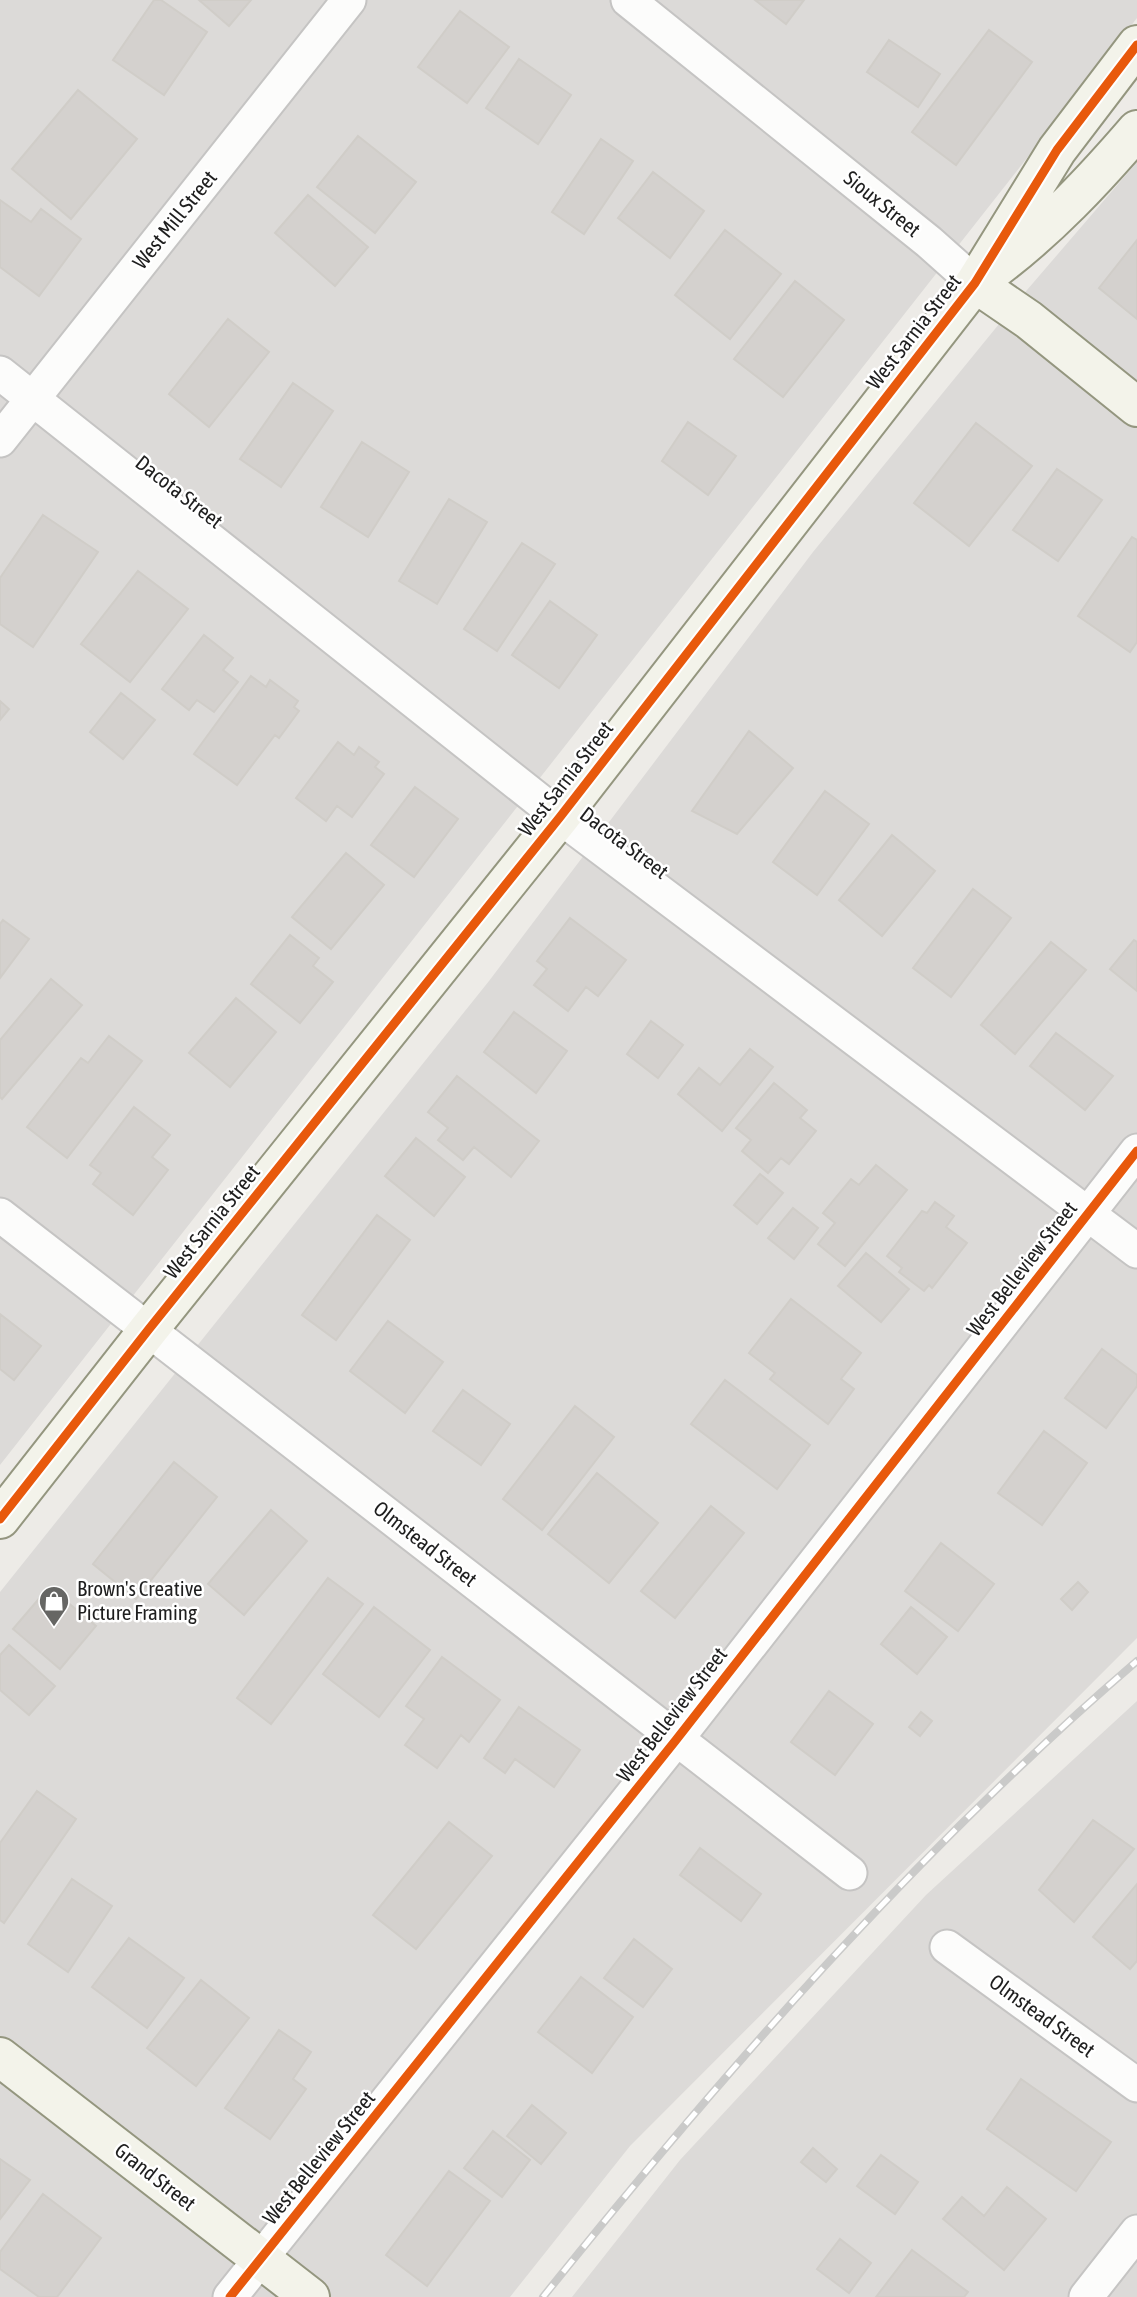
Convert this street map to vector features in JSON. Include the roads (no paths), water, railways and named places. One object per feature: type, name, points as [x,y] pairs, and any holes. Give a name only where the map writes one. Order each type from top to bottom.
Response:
[{"type":"street","name":"West Mill Street","points":[[0,440],[349,0]]},
{"type":"street","name":"Sioux Street","points":[[628,0],[918,233],[975,284],[1029,320],[1137,407]]},
{"type":"street","name":"West Sarnia Street","points":[[0,1519],[560,817],[975,284],[1057,150],[1137,45]]},
{"type":"street","name":"West Sarnia Street","points":[[975,284],[1018,251],[1092,182],[1137,130]]},
{"type":"street","name":"Dacota Street","points":[[0,373],[560,817],[1137,1251]]},
{"type":"street","name":"West Belleview Street","points":[[230,2297],[676,1740],[1137,1151]]},
{"type":"street","name":"Olmstead Street","points":[[0,1215],[850,1873]]},
{"type":"street","name":"Olmstead Street","points":[[947,1947],[1137,2085]]},
{"type":"street","name":"Grand Street","points":[[0,2057],[310,2297]]},
{"type":"street","points":[[1086,2297],[1137,2232]]},
{"type":"railway","points":[[543,2297],[681,2129],[826,1965],[977,1808],[1137,1661]]},
{"type":"place","name":"Brown's Creative Picture Framing","points":[[54,1628]]}]
